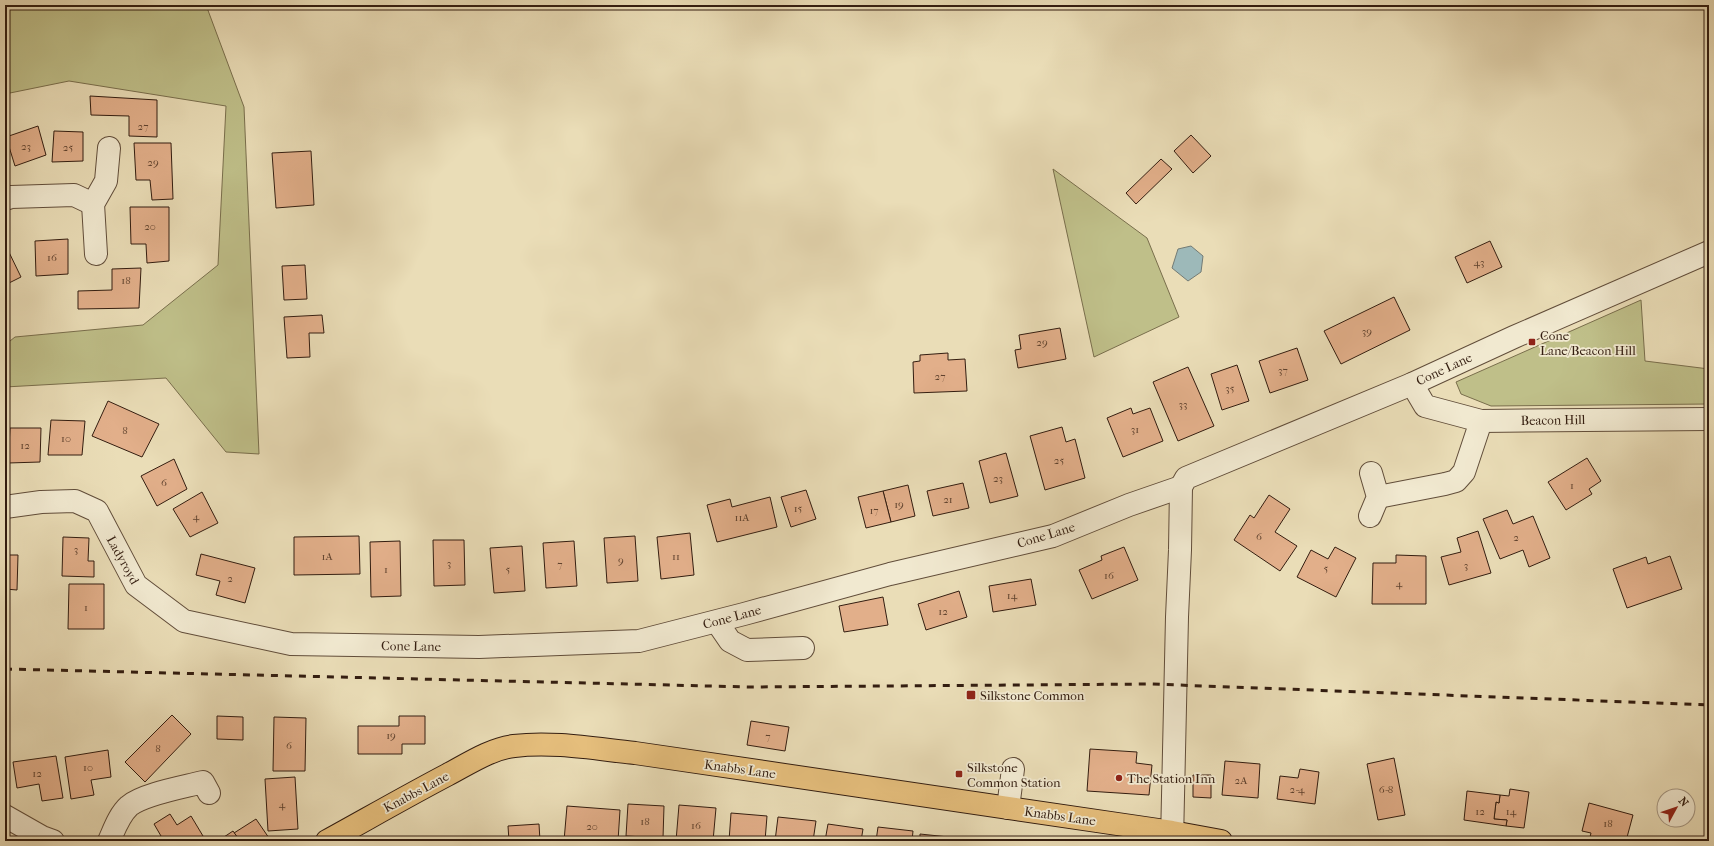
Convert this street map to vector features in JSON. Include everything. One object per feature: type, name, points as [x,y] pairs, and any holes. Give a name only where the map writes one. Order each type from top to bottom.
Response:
[{"type":"main road","name":"Knabbs Lane","points":[[327,841],[492,751],[513,746],[536,745],[568,746],[635,753],[1008,808],[1172,837],[1221,841]]},
{"type":"street","points":[[96,254],[93,204],[106,181],[109,148]]},
{"type":"street","points":[[5,199],[11,197],[74,195],[93,204]]},
{"type":"street","name":"Cone Lane","points":[[268,639],[291,644],[479,647],[639,641],[717,622],[890,574],[1053,536],[1129,505],[1181,487],[1186,478],[1412,384],[1514,337],[1709,252]]},
{"type":"street","name":"Beacon Hill","points":[[1412,384],[1425,406],[1481,421],[1709,419]]},
{"type":"street","points":[[1371,473],[1374,506],[1456,481],[1464,472],[1481,421]]},
{"type":"street","points":[[1172,837],[1181,487]]},
{"type":"street","name":"Ladyroyd","points":[[5,507],[41,502],[76,500],[97,511],[136,585],[184,621],[268,639]]},
{"type":"street","points":[[717,622],[730,641],[747,650],[803,648]]},
{"type":"street","points":[[1008,808],[1013,769]]},
{"type":"street","points":[[108,841],[120,818],[129,806],[142,798],[203,782],[209,793]]},
{"type":"street","points":[[5,816],[42,837],[53,841]]},
{"type":"green space","points":[[5,5],[206,5],[244,107],[259,454],[226,452],[166,378],[5,387],[5,345],[15,337],[143,325],[218,265],[226,106],[69,81],[5,94]]},
{"type":"green space","points":[[1053,169],[1147,238],[1179,317],[1094,357]]},
{"type":"green space","points":[[1641,300],[1645,361],[1709,369],[1709,404],[1491,406],[1461,394],[1456,382]]},
{"type":"water","points":[[1191,246],[1203,256],[1201,272],[1188,281],[1172,268],[1178,249]]},
{"type":"building","points":[[90,96],[157,100],[157,137],[129,136],[129,116],[91,115]]},
{"type":"building","points":[[38,126],[46,155],[15,166],[6,137]]},
{"type":"building","points":[[54,131],[83,132],[83,161],[52,162]]},
{"type":"building","points":[[1191,135],[1211,156],[1193,173],[1174,151]]},
{"type":"building","points":[[134,143],[171,143],[173,199],[152,200],[150,180],[136,180]]},
{"type":"building","points":[[311,151],[314,205],[276,208],[272,153]]},
{"type":"building","points":[[1161,159],[1172,169],[1136,204],[1126,193]]},
{"type":"building","points":[[130,207],[169,207],[169,261],[147,263],[146,244],[131,244]]},
{"type":"building","points":[[68,239],[68,274],[36,276],[35,241]]},
{"type":"building","points":[[1490,241],[1502,267],[1467,283],[1455,257]]},
{"type":"building","points":[[5,244],[21,277],[5,285]]},
{"type":"building","points":[[305,265],[307,299],[284,300],[282,266]]},
{"type":"building","points":[[141,268],[139,308],[78,309],[78,291],[112,290],[112,269]]},
{"type":"building","points":[[1394,297],[1410,330],[1341,364],[1324,331]]},
{"type":"building","points":[[322,315],[324,333],[309,333],[310,357],[287,358],[284,317]]},
{"type":"building","points":[[1060,328],[1066,359],[1018,368],[1015,350],[1021,349],[1019,335]]},
{"type":"building","points":[[1297,348],[1308,380],[1270,393],[1259,361]]},
{"type":"building","points":[[948,353],[948,360],[965,359],[967,391],[914,393],[913,362],[920,361],[920,355]]},
{"type":"building","points":[[1237,365],[1249,401],[1222,410],[1211,374]]},
{"type":"building","points":[[1188,367],[1214,426],[1178,441],[1153,382]]},
{"type":"building","points":[[108,401],[159,424],[142,457],[92,436]]},
{"type":"building","points":[[1131,408],[1133,414],[1150,408],[1163,441],[1123,457],[1107,418]]},
{"type":"building","points":[[51,420],[85,421],[82,455],[48,455]]},
{"type":"building","points":[[1062,427],[1066,442],[1075,439],[1085,478],[1045,490],[1030,436]]},
{"type":"building","points":[[10,428],[41,428],[40,462],[8,463]]},
{"type":"building","points":[[1006,453],[1018,496],[990,503],[979,461]]},
{"type":"building","points":[[1587,458],[1601,481],[1589,489],[1592,494],[1566,510],[1548,482]]},
{"type":"building","points":[[174,459],[187,489],[157,506],[141,476]]},
{"type":"building","points":[[963,483],[969,508],[933,516],[927,491]]},
{"type":"building","points":[[908,485],[915,516],[891,522],[883,491]]},
{"type":"building","points":[[806,490],[816,519],[791,527],[781,497]]},
{"type":"building","points":[[883,491],[891,522],[866,528],[858,497]]},
{"type":"building","points":[[202,492],[218,523],[190,537],[173,509]]},
{"type":"building","points":[[1269,495],[1290,509],[1275,532],[1297,546],[1280,571],[1234,540],[1250,515],[1254,518]]},
{"type":"building","points":[[770,497],[777,527],[717,542],[707,505],[730,499],[732,507]]},
{"type":"building","points":[[1507,510],[1513,524],[1533,516],[1550,558],[1529,567],[1523,550],[1500,559],[1483,519]]},
{"type":"building","points":[[1478,531],[1491,573],[1449,585],[1441,557],[1461,552],[1457,538]]},
{"type":"building","points":[[690,533],[694,575],[661,579],[657,537]]},
{"type":"building","points":[[359,536],[360,574],[294,575],[294,537]]},
{"type":"building","points":[[635,536],[638,581],[607,583],[604,538]]},
{"type":"building","points":[[63,537],[89,538],[88,561],[94,561],[94,577],[62,576]]},
{"type":"building","points":[[433,540],[464,540],[465,585],[434,586]]},
{"type":"building","points":[[400,541],[401,596],[371,597],[370,542]]},
{"type":"building","points":[[574,541],[577,586],[546,588],[543,543]]},
{"type":"building","points":[[522,546],[525,591],[494,593],[490,548]]},
{"type":"building","points":[[1124,547],[1138,580],[1092,599],[1079,570],[1102,560],[1101,556]]},
{"type":"building","points":[[1335,547],[1356,558],[1336,597],[1297,577],[1311,550],[1328,559]]},
{"type":"building","points":[[201,554],[255,568],[245,603],[216,595],[220,581],[196,575]]},
{"type":"building","points":[[5,555],[18,555],[17,590],[5,589]]},
{"type":"building","points":[[1396,555],[1426,556],[1426,604],[1372,604],[1373,563],[1396,563]]},
{"type":"building","points":[[1670,556],[1682,589],[1627,608],[1613,569],[1646,557],[1648,564]]},
{"type":"building","points":[[1031,579],[1036,605],[993,612],[989,586]]},
{"type":"building","points":[[69,584],[104,584],[104,629],[68,629]]},
{"type":"building","points":[[959,591],[967,617],[926,630],[918,604]]},
{"type":"building","points":[[883,597],[888,625],[844,632],[839,606]]},
{"type":"building","points":[[172,715],[191,734],[145,782],[125,762]]},
{"type":"building","points":[[217,716],[243,717],[243,740],[217,739]]},
{"type":"building","points":[[399,716],[425,716],[425,744],[402,744],[402,754],[358,754],[358,726],[399,726]]},
{"type":"building","points":[[274,717],[306,718],[305,771],[273,771]]},
{"type":"building","points":[[751,721],[789,727],[785,751],[747,745]]},
{"type":"building","name":"The Station Inn","points":[[1090,749],[1137,752],[1136,763],[1152,765],[1149,795],[1087,791]]},
{"type":"building","points":[[108,750],[111,777],[91,780],[94,795],[71,799],[65,757]]},
{"type":"building","points":[[56,756],[63,798],[42,801],[39,784],[17,788],[13,762]]},
{"type":"building","points":[[1394,758],[1405,815],[1378,820],[1367,764]]},
{"type":"building","points":[[1225,761],[1260,764],[1258,798],[1222,795]]},
{"type":"building","points":[[1300,769],[1319,772],[1315,804],[1277,799],[1280,776],[1298,778]]},
{"type":"building","points":[[1193,775],[1211,775],[1211,798],[1193,797]]},
{"type":"building","points":[[295,777],[298,829],[268,831],[265,779]]},
{"type":"building","points":[[1510,789],[1529,792],[1524,828],[1506,826],[1507,820],[1494,819],[1496,802],[1499,803],[1500,795],[1509,796]]},
{"type":"building","points":[[1467,791],[1500,795],[1499,803],[1496,802],[1494,819],[1507,820],[1506,826],[1464,820]]},
{"type":"building","points":[[1589,803],[1633,815],[1626,841],[1589,841],[1591,833],[1582,831]]},
{"type":"building","points":[[628,804],[664,806],[663,838],[626,836]]},
{"type":"building","points":[[679,805],[716,808],[713,841],[676,841]]},
{"type":"building","points":[[567,806],[620,810],[618,841],[564,841]]},
{"type":"building","points":[[731,813],[767,816],[765,841],[729,841]]},
{"type":"building","points":[[170,814],[177,825],[191,816],[206,841],[154,841],[161,836],[154,824]]},
{"type":"building","points":[[778,817],[816,821],[813,841],[775,841]]},
{"type":"building","points":[[256,819],[269,838],[264,841],[240,841],[234,833]]},
{"type":"building","points":[[539,824],[540,841],[509,841],[508,826]]},
{"type":"building","points":[[828,824],[863,829],[861,841],[825,841]]},
{"type":"building","points":[[878,827],[913,831],[912,841],[876,841]]},
{"type":"building","points":[[233,831],[240,841],[218,841]]},
{"type":"building","points":[[920,834],[958,838],[958,841],[920,841]]},
{"type":"railway","points":[[5,669],[751,687],[1151,684],[1709,705]]},
{"type":"place","name":"Cone Lane/Beacon Hill","points":[[1532,342]]},
{"type":"place","name":"Silkstone Common","points":[[971,695]]},
{"type":"place","name":"Silkstone Common Station","points":[[959,774]]},
{"type":"place","name":"The Station Inn","points":[[1119,778]]}]
